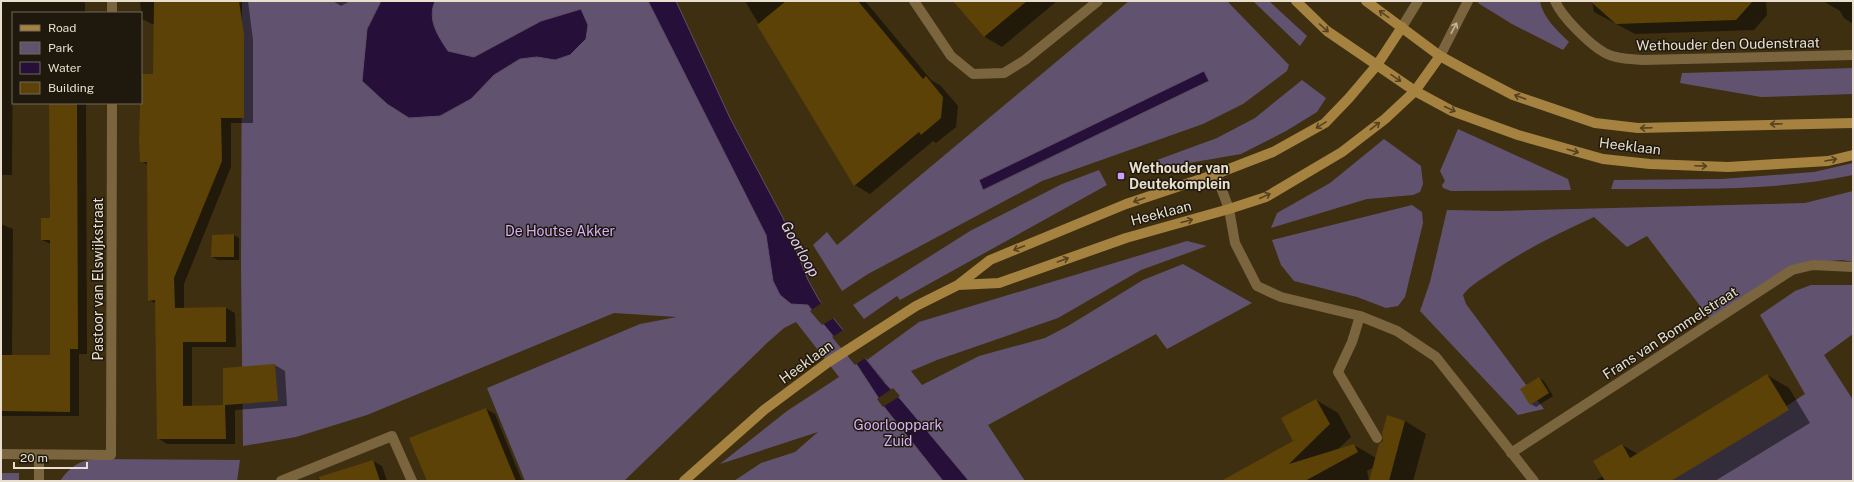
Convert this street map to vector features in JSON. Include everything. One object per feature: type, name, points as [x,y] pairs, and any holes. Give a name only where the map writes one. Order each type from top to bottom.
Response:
[{"type":"main road","points":[[1296,1],[1327,31],[1377,65]]},
{"type":"main road","points":[[1366,1],[1402,27]]},
{"type":"main road","name":"Heeklaan","points":[[684,481],[764,410],[827,363],[916,306],[958,285],[990,260],[1126,204],[1216,174],[1273,152],[1324,123],[1349,98],[1377,65],[1402,27],[1440,56],[1513,95],[1595,123],[1638,128],[1853,123]]},
{"type":"main road","name":"Heeklaan","points":[[958,285],[999,283],[1126,238],[1266,197],[1342,152],[1385,119],[1415,91],[1440,56]]},
{"type":"main road","name":"Heeklaan","points":[[1377,65],[1415,91],[1452,110],[1518,135],[1603,159],[1650,164],[1728,167],[1828,161],[1853,155]]},
{"type":"street","points":[[112,1],[112,12]]},
{"type":"street","points":[[914,1],[951,56],[973,74],[1004,73],[1025,60],[1098,1]]},
{"type":"street","points":[[1402,27],[1418,1]]},
{"type":"street","points":[[1440,56],[1468,1]]},
{"type":"street","name":"Wethouder den Oudenstraat","points":[[1555,1],[1558,8],[1586,38],[1605,53],[1622,58],[1642,60],[1853,56]]},
{"type":"street","name":"Pastoor van Elswijkstraat","points":[[39,455],[111,455],[112,104]]},
{"type":"street","points":[[1216,174],[1229,209],[1235,244],[1257,286],[1281,297],[1360,316],[1397,331],[1436,357],[1534,481]]},
{"type":"street","name":"Frans van Bommelstraat","points":[[1511,453],[1792,270],[1813,265],[1853,267]]},
{"type":"street","points":[[1360,316],[1352,342],[1338,372],[1377,438]]},
{"type":"street","points":[[281,481],[392,436],[412,481]]},
{"type":"street","points":[[1,454],[39,455],[39,481]]},
{"type":"green space","points":[[242,1],[381,1],[367,29],[387,104],[409,118],[440,116],[471,99],[494,75],[520,59],[537,57],[555,60],[570,55],[586,39],[541,21],[474,57],[448,52],[437,34],[433,21],[432,15],[435,1],[648,1],[766,235],[773,281],[791,303],[808,305],[857,365],[874,390],[885,382],[867,360],[919,322],[1187,241],[1207,246],[1141,270],[1058,318],[937,360],[911,371],[922,385],[979,356],[1045,338],[1068,326],[1143,280],[1183,264],[1252,303],[1167,349],[1156,334],[988,425],[1025,481],[734,481],[761,463],[795,452],[818,432],[720,464],[787,411],[839,377],[796,322],[784,328],[767,343],[624,481],[525,481],[487,388],[640,324],[677,317],[614,313],[367,415],[296,437],[243,446],[241,266]]},
{"type":"green space","points":[[1129,1],[1227,1],[1289,65],[1287,71],[1243,104],[1203,124],[1042,181],[868,274],[842,291],[813,245],[827,232],[837,245]],"holes":[[[1204,72],[1209,81],[984,190],[979,180]]]},
{"type":"green space","points":[[1253,1],[1269,1],[1307,36],[1300,46]]},
{"type":"green space","points":[[1479,1],[1540,1],[1547,18],[1569,42],[1563,50],[1512,24],[1478,3]]},
{"type":"green space","points":[[1853,68],[1853,94],[1761,97],[1680,83],[1682,73]]},
{"type":"green space","points":[[1302,80],[1326,98],[1317,112],[1286,131],[1241,154],[1160,168],[1157,160],[1217,138],[1255,118]]},
{"type":"green space","points":[[1458,129],[1568,179],[1571,190],[1451,191],[1443,188],[1442,185],[1445,181],[1440,171]]},
{"type":"green space","points":[[1384,139],[1421,166],[1423,184],[1420,192],[1413,195],[1367,199],[1271,228],[1277,213],[1330,183]]},
{"type":"green space","points":[[1853,163],[1853,175],[1793,184],[1763,187],[1702,189],[1611,189],[1614,180],[1722,179],[1814,172]]},
{"type":"green space","points":[[1099,170],[1107,185],[900,300],[897,296],[864,319],[853,305],[970,231],[1062,184]]},
{"type":"green space","points":[[1853,191],[1853,262],[1842,260],[1817,262],[1797,269],[1713,323],[1647,236],[1627,247],[1594,217],[1529,249],[1476,282],[1463,295],[1466,304],[1544,409],[1518,415],[1420,311],[1430,282],[1447,210],[1496,211],[1805,203]]},
{"type":"green space","points":[[1412,205],[1422,212],[1423,223],[1405,297],[1398,306],[1386,308],[1357,297],[1294,281],[1281,265],[1272,240]]},
{"type":"green space","points":[[1811,285],[1853,285],[1853,334],[1824,355],[1853,400],[1853,481],[1671,481],[1805,394],[1760,315],[1795,291]]},
{"type":"green space","points":[[96,459],[240,460],[237,481],[60,481],[75,465],[84,461]]},
{"type":"green space","points":[[1,473],[19,473],[19,481],[1,481]]},
{"type":"water","points":[[381,1],[435,1],[432,15],[433,21],[437,34],[448,51],[474,57],[541,21],[581,9],[588,25],[586,39],[570,55],[555,60],[537,57],[520,59],[494,75],[471,99],[440,116],[409,118],[387,104],[362,81],[367,29]]},
{"type":"water","points":[[648,1],[676,1],[730,118],[783,218],[808,280],[819,300],[885,383],[969,481],[943,481],[885,408],[857,365],[808,305],[791,304],[780,295],[773,281],[766,235]]},
{"type":"water","points":[[1204,71],[1209,81],[983,190],[979,180]]},
{"type":"pier","points":[[823,302],[836,317],[822,325],[810,311]]},
{"type":"pier","points":[[845,329],[867,357],[855,365],[832,337]]},
{"type":"pier","points":[[893,388],[900,396],[883,407],[877,399]]},
{"type":"building","points":[[154,1],[239,1],[244,34],[244,118],[221,118],[222,161],[174,278],[175,308],[226,307],[226,342],[183,342],[183,406],[223,405],[223,368],[275,364],[278,401],[225,405],[226,439],[157,439],[155,300],[148,301],[147,162],[140,162],[139,140],[140,104],[142,104],[142,74],[153,74]]},
{"type":"building","points":[[786,1],[858,1],[923,79],[926,76],[943,97],[941,118],[921,135],[919,132],[854,186],[757,25]]},
{"type":"building","points":[[953,1],[1027,1],[984,37]]},
{"type":"building","points":[[1590,1],[1753,1],[1736,20],[1616,24]]},
{"type":"building","points":[[49,104],[77,104],[78,349],[70,349],[70,412],[1,411],[1,355],[50,355],[50,240],[41,240],[41,218],[50,218]]},
{"type":"building","points":[[234,234],[234,257],[211,257],[212,235]]},
{"type":"building","points":[[1767,374],[1789,410],[1671,481],[1605,481],[1593,461],[1622,444],[1630,458]]},
{"type":"building","points":[[1539,377],[1549,393],[1530,405],[1520,389]]},
{"type":"building","points":[[1316,399],[1330,424],[1289,464],[1354,444],[1358,452],[1305,481],[1221,481],[1293,441],[1281,418]]},
{"type":"building","points":[[486,408],[516,481],[427,481],[409,438]]},
{"type":"building","points":[[1387,415],[1405,421],[1389,481],[1369,481],[1379,444],[1383,441],[1382,434]]},
{"type":"building","points":[[373,460],[380,481],[320,481],[319,477]]},
{"type":"place","name":"Wethouder van Deutekomplein","points":[[1121,176]]},
{"type":"park label","name":"De Houtse Akker","points":[[560,231]]},
{"type":"park label","name":"Goorlooppark Zuid","points":[[898,434]]},
{"type":"water label","name":"Goorloop","points":[[800,249]]}]
